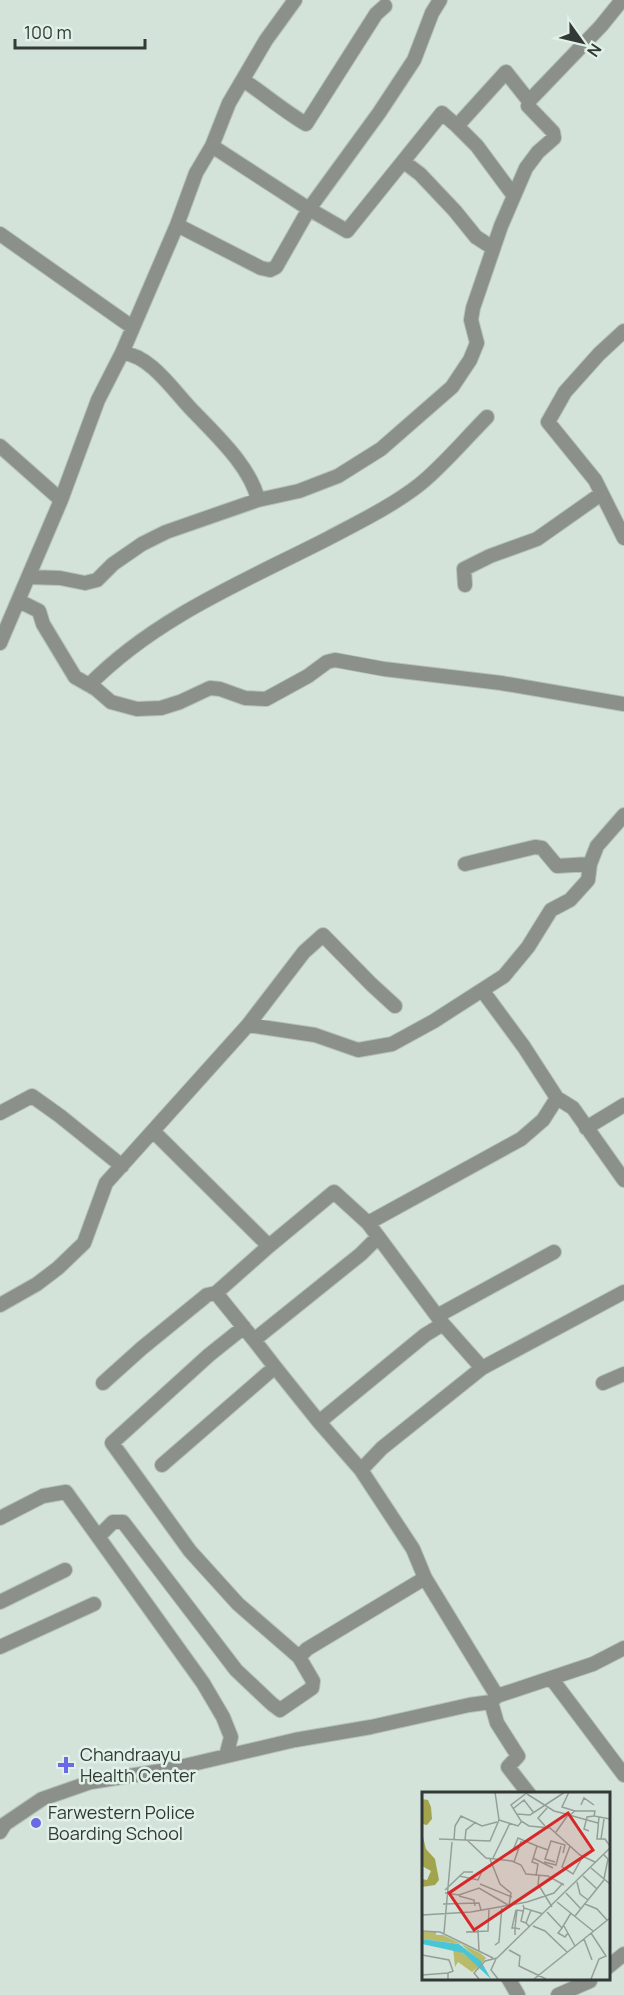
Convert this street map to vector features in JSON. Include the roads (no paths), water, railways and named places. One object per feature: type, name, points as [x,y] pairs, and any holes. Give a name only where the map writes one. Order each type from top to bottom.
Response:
[{"type":"street","points":[[0,643],[61,500],[98,400],[122,353],[177,225],[196,173],[212,146],[229,103],[266,40],[295,0]]},
{"type":"street","points":[[177,225],[261,268],[270,270],[276,267],[309,209],[379,113],[414,60],[432,13],[440,0]]},
{"type":"street","points":[[28,577],[60,578],[86,583],[98,580],[113,564],[142,544],[193,522],[258,500],[299,491],[338,476],[381,449],[452,387],[470,360],[477,343],[471,318],[493,248],[514,196],[526,168],[538,152],[554,138],[553,132],[528,106],[529,101],[601,26],[622,0]]},
{"type":"street","points":[[243,80],[306,124],[376,14],[385,6]]},
{"type":"street","points":[[457,126],[506,72],[529,101]]},
{"type":"street","points":[[212,146],[347,231],[442,113],[477,146],[514,196]]},
{"type":"street","points":[[404,162],[420,174],[476,237],[493,248]]},
{"type":"street","points":[[0,234],[132,327]]},
{"type":"street","points":[[624,331],[599,354],[565,392],[548,422],[592,475],[624,538]]},
{"type":"street","points":[[122,353],[129,354],[151,367],[210,427],[255,487],[258,500]]},
{"type":"street","points":[[89,685],[109,665],[164,625],[201,603],[367,518],[419,484],[487,417]]},
{"type":"street","points":[[0,446],[61,500]]},
{"type":"street","points":[[465,585],[464,569],[490,556],[537,539],[601,494]]},
{"type":"street","points":[[19,601],[39,611],[43,624],[75,677],[111,702],[137,709],[161,708],[210,688],[245,698],[266,699],[308,676],[327,662],[335,660],[384,669],[501,683],[624,704]]},
{"type":"street","points":[[248,1025],[315,1035],[358,1050],[392,1044],[434,1021],[504,976],[528,948],[551,910],[570,900],[588,880],[590,864],[597,846],[624,815]]},
{"type":"street","points":[[465,864],[535,847],[542,848],[556,866],[590,864]]},
{"type":"street","points":[[0,1305],[37,1284],[84,1243],[106,1183],[248,1025],[304,952],[323,935],[395,1006]]},
{"type":"street","points":[[482,990],[524,1047],[557,1098],[573,1108],[624,1180]]},
{"type":"street","points":[[0,1113],[32,1095],[122,1166]]},
{"type":"street","points":[[368,1223],[521,1139],[543,1120],[557,1098]]},
{"type":"street","points":[[586,1128],[624,1105]]},
{"type":"street","points":[[154,1132],[269,1246]]},
{"type":"street","points":[[103,1383],[193,1305],[207,1295],[216,1293],[334,1192],[368,1223],[440,1320],[482,1368]]},
{"type":"street","points":[[254,1340],[361,1254],[378,1237]]},
{"type":"street","points":[[319,1422],[440,1320],[554,1252]]},
{"type":"street","points":[[361,1470],[382,1448],[482,1368],[624,1292]]},
{"type":"street","points":[[216,1293],[319,1422],[361,1470],[413,1549],[425,1578],[494,1699],[497,1723],[518,1756],[508,1767],[527,1792]]},
{"type":"street","points":[[99,1536],[113,1522],[123,1522],[236,1670],[280,1710],[312,1688],[313,1681],[299,1657],[238,1604],[190,1551],[112,1443],[209,1355],[244,1327]]},
{"type":"street","points":[[162,1465],[275,1366]]},
{"type":"street","points":[[603,1383],[624,1374]]},
{"type":"street","points":[[0,1518],[43,1496],[66,1492],[182,1652],[223,1717],[231,1737],[226,1756]]},
{"type":"street","points":[[0,1602],[65,1570]]},
{"type":"street","points":[[299,1657],[307,1649],[425,1578]]},
{"type":"street","points":[[0,1647],[94,1604]]},
{"type":"street","points":[[2,1824],[42,1799],[91,1782],[167,1770],[295,1740],[371,1727],[494,1699],[593,1664],[624,1648]]},
{"type":"street","points":[[551,1678],[624,1775]]},
{"type":"street","points":[[609,1966],[624,1954]]},
{"type":"street","points":[[509,1980],[518,1995]]},
{"type":"street","points":[[558,1995],[592,1980]]},
{"type":"street","points":[[579,1995],[592,1980]]},
{"type":"place","name":"Chandraayu Health Center","points":[[66,1765]]},
{"type":"place","name":"Farwestern Police Boarding School","points":[[36,1823]]}]
